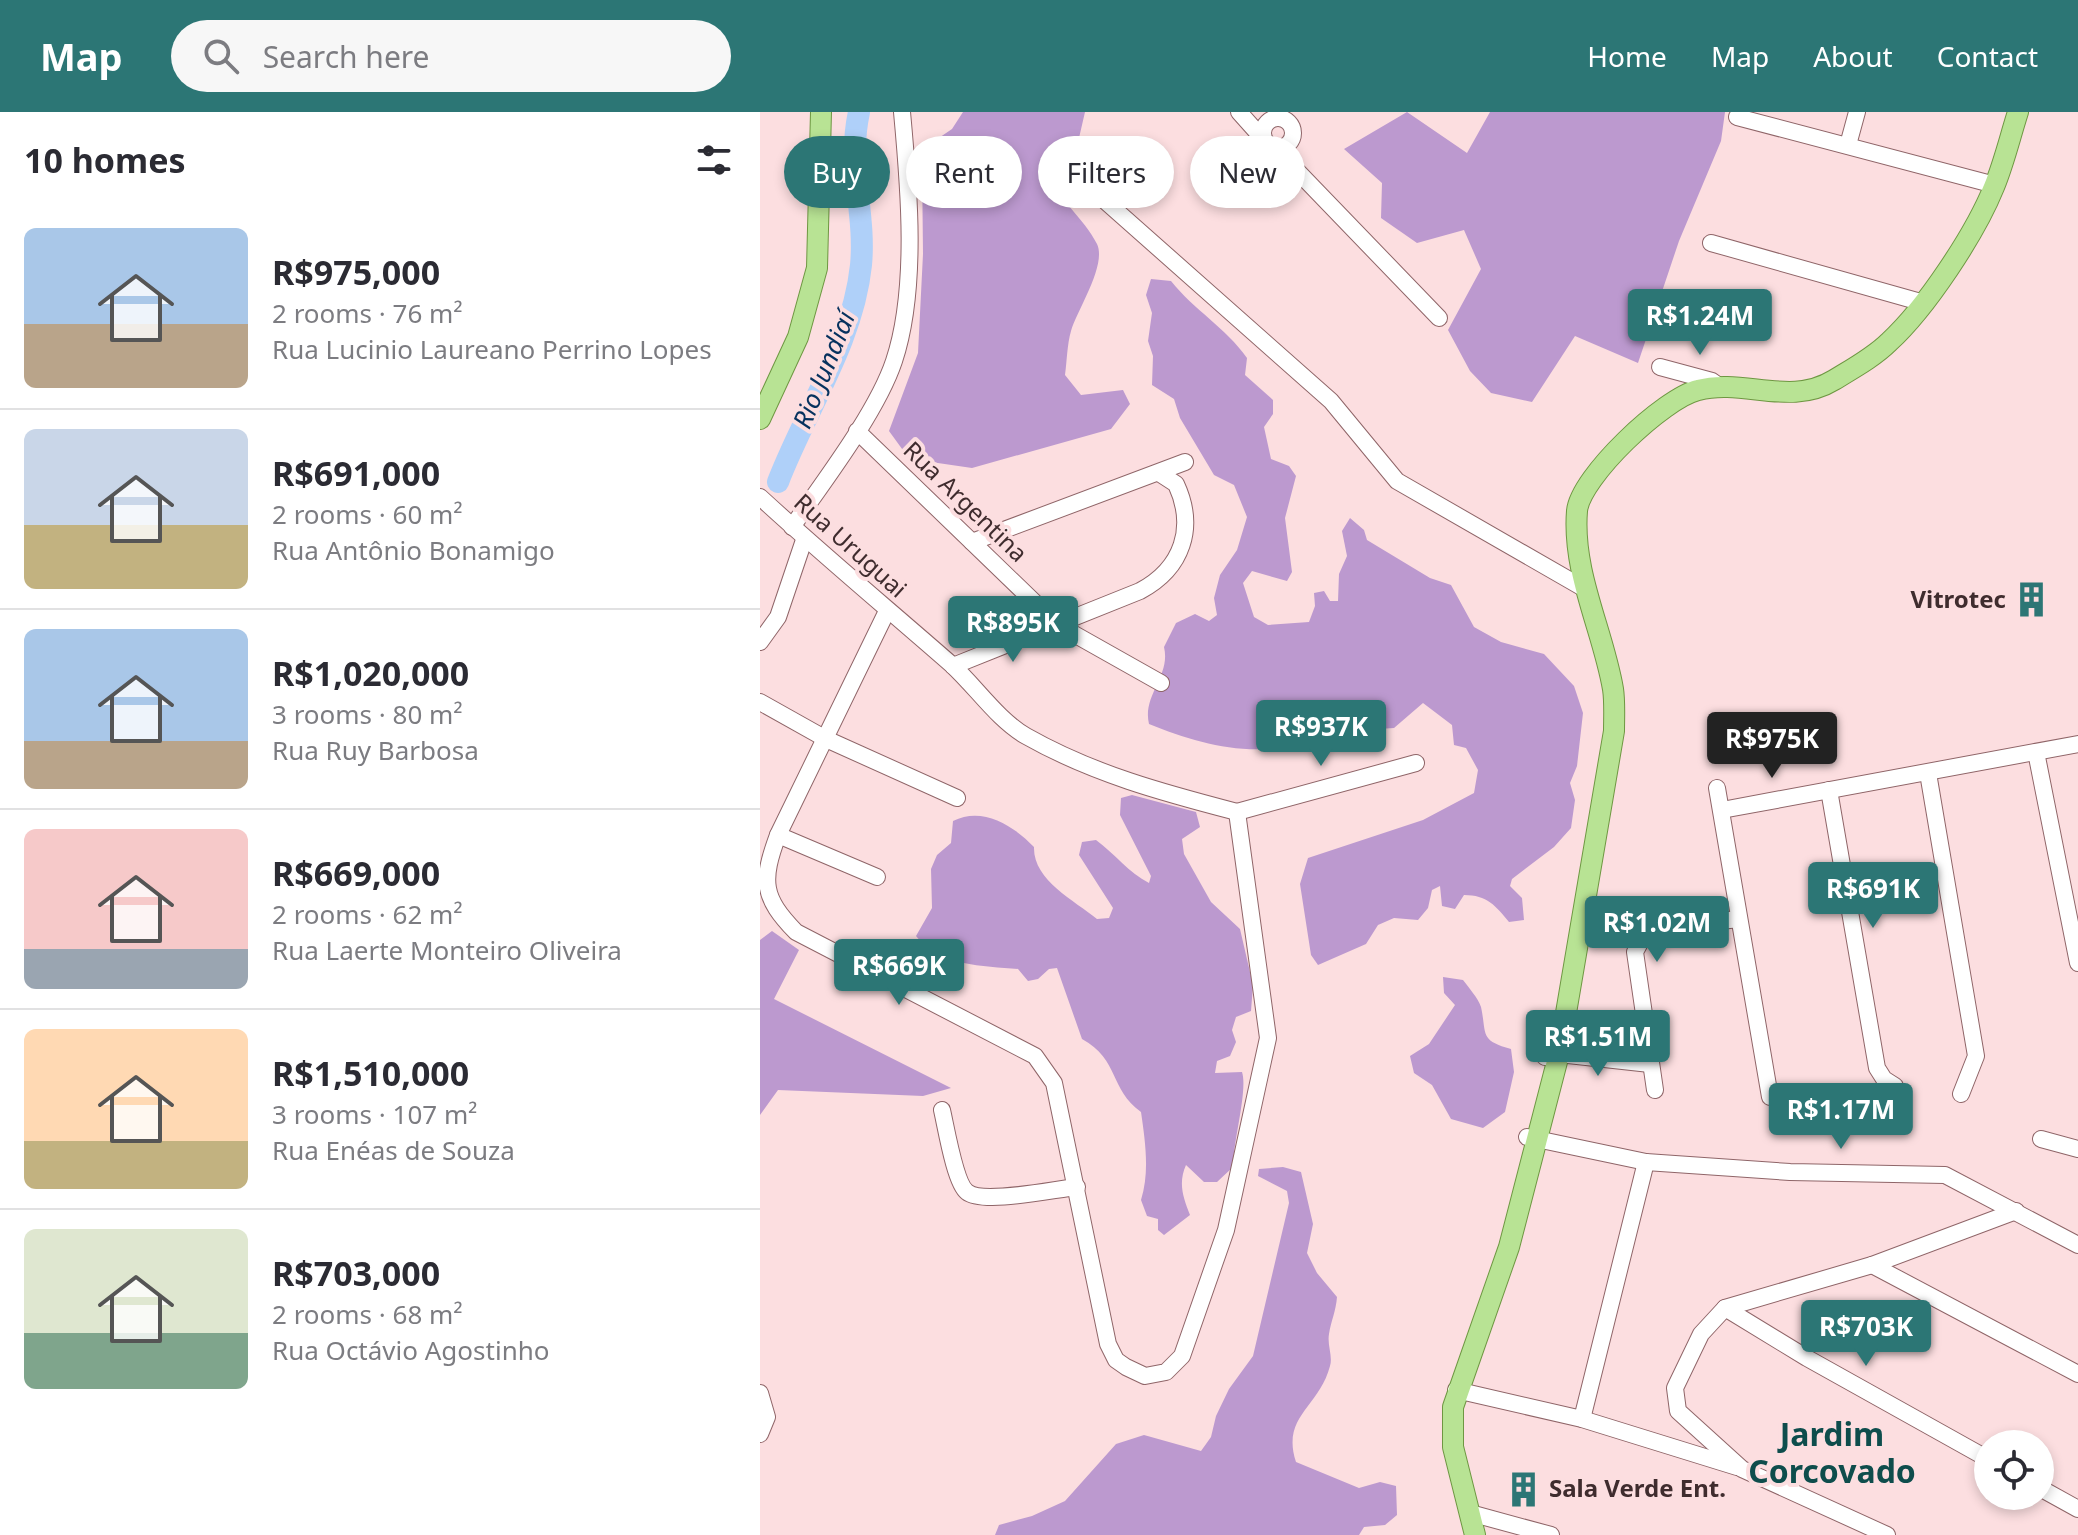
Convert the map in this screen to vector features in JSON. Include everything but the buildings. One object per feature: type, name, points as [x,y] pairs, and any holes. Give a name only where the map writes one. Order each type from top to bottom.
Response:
[{"type":"main road","points":[[760,419],[798,337],[817,268],[821,112]]},
{"type":"main road","points":[[1475,1535],[1452,1438],[1456,1390],[1509,1247],[1579,938],[1614,731],[1613,690],[1585,589],[1577,509],[1584,488],[1599,470],[1674,402],[1696,390],[1722,388],[1789,393],[1831,382],[1888,344],[1924,303],[1995,185],[2018,112]]},
{"type":"main road","points":[[1461,1535],[1443,1455],[1441,1422],[1448,1389],[1533,1138]]},
{"type":"street","points":[[792,527],[857,431],[894,363],[902,329],[907,272],[902,112]]},
{"type":"street","points":[[1848,145],[1857,112]]},
{"type":"street","points":[[1241,114],[1289,118]]},
{"type":"street","points":[[1241,114],[1262,136]]},
{"type":"street","points":[[1266,136],[1263,129],[1272,117]]},
{"type":"street","points":[[1737,117],[1995,185]]},
{"type":"street","points":[[1305,180],[1439,318]]},
{"type":"street","points":[[1113,208],[1331,401],[1397,481],[1585,589]]},
{"type":"street","points":[[1711,243],[1924,303]]},
{"type":"street","points":[[1660,367],[1712,381],[1722,388]]},
{"type":"street","name":"Rua Argentina","points":[[857,431],[1058,625],[1161,683]]},
{"type":"street","points":[[972,542],[1185,462]]},
{"type":"street","points":[[953,666],[1155,583],[1181,550],[1187,522],[1176,484],[1159,473]]},
{"type":"street","name":"Rua Uruguai","points":[[760,497],[804,540],[953,666],[1023,734],[1082,764],[1134,784],[1237,812]]},
{"type":"street","points":[[760,642],[778,617],[804,540]]},
{"type":"street","points":[[887,611],[778,835],[767,874],[767,894],[776,912],[796,932],[1035,1056],[1054,1083],[1112,1352],[1116,1360],[1145,1376],[1166,1372],[1182,1356],[1226,1230],[1268,1038],[1237,812],[1416,763]]},
{"type":"street","points":[[760,702],[826,739],[957,798]]},
{"type":"street","points":[[1722,810],[2078,744]]},
{"type":"street","points":[[2036,752],[2078,963]]},
{"type":"street","points":[[1928,773],[1976,1056],[1961,1094]]},
{"type":"street","points":[[1717,788],[1770,1097]]},
{"type":"street","points":[[1829,790],[1877,1068],[1884,1079],[1895,1086]]},
{"type":"street","points":[[778,835],[877,877]]},
{"type":"street","points":[[1655,1090],[1635,952],[1642,939],[1654,928],[1739,919]]},
{"type":"street","points":[[1552,1056],[1650,1064]]},
{"type":"street","points":[[942,1110],[960,1181],[967,1192],[983,1198],[1077,1187]]},
{"type":"street","points":[[1533,1138],[1646,1162],[1790,1172],[1945,1175],[2078,1245]]},
{"type":"street","points":[[2041,1139],[2078,1149]]},
{"type":"street","points":[[1582,1419],[1646,1162]]},
{"type":"street","points":[[1742,1469],[1678,1411],[1674,1400],[1675,1388],[1701,1334],[1725,1308],[1872,1265],[2016,1211]]},
{"type":"street","points":[[1897,1255],[1906,1283]]},
{"type":"street","points":[[1872,1265],[2078,1374]]},
{"type":"street","points":[[1725,1308],[1807,1358],[1974,1451]]},
{"type":"street","points":[[1456,1390],[1582,1419],[1742,1469],[1887,1535]]},
{"type":"street","points":[[760,1393],[767,1417],[760,1434]]},
{"type":"street","points":[[2054,1496],[2078,1509]]},
{"type":"street","points":[[1470,1513],[1551,1535]]},
{"type":"shaded area","points":[[963,112],[1085,112],[1079,136],[1038,136],[1038,208],[1071,208],[1092,235],[1099,253],[1095,275],[1071,331],[1065,375],[1081,395],[1123,390],[1130,404],[1111,429],[972,468],[931,462],[905,453],[889,431],[918,353],[922,208],[1022,208],[1022,136],[942,136],[952,129]]},
{"type":"shaded area","points":[[1407,112],[1467,153],[1490,112],[1725,112],[1721,141],[1679,241],[1638,363],[1575,336],[1532,402],[1491,393],[1470,371],[1448,330],[1481,269],[1464,230],[1417,243],[1381,218],[1382,183],[1344,149]]},
{"type":"shaded area","points":[[1151,279],[1171,281],[1229,337],[1247,358],[1245,375],[1273,400],[1273,414],[1264,427],[1271,459],[1289,466],[1296,476],[1285,518],[1292,572],[1287,581],[1252,571],[1243,583],[1254,617],[1268,625],[1309,622],[1315,606],[1314,593],[1324,591],[1330,601],[1338,601],[1339,574],[1347,556],[1342,531],[1350,518],[1364,530],[1367,540],[1430,578],[1451,585],[1474,627],[1501,642],[1544,654],[1574,686],[1583,713],[1577,766],[1570,783],[1575,800],[1571,828],[1554,847],[1512,879],[1510,886],[1522,898],[1524,920],[1509,922],[1490,902],[1479,897],[1464,895],[1455,909],[1442,906],[1440,886],[1432,890],[1428,908],[1418,920],[1394,918],[1378,925],[1366,944],[1318,965],[1311,955],[1300,884],[1308,858],[1423,820],[1474,793],[1478,770],[1466,748],[1454,745],[1452,725],[1423,703],[1394,728],[1379,729],[1367,719],[1300,743],[1272,749],[1218,746],[1149,724],[1149,704],[1164,667],[1164,647],[1176,623],[1195,614],[1209,621],[1217,615],[1214,598],[1220,575],[1237,550],[1247,517],[1234,485],[1214,475],[1180,418],[1174,399],[1152,385],[1153,356],[1148,341],[1152,313],[1146,295]]},
{"type":"shaded area","points":[[1132,795],[1196,812],[1200,827],[1182,839],[1184,854],[1211,902],[1240,929],[1253,985],[1251,1011],[1236,1017],[1232,1030],[1236,1042],[1230,1056],[1217,1061],[1215,1073],[1242,1072],[1243,1091],[1233,1167],[1217,1182],[1204,1182],[1186,1165],[1182,1190],[1190,1215],[1164,1235],[1158,1230],[1158,1219],[1147,1216],[1141,1200],[1146,1167],[1141,1112],[1124,1094],[1103,1056],[1082,1039],[1057,968],[1028,981],[1018,969],[949,959],[926,946],[916,936],[932,908],[931,869],[937,855],[951,843],[953,821],[964,817],[986,817],[1007,825],[1034,847],[1040,870],[1056,888],[1097,919],[1109,918],[1113,908],[1079,855],[1082,842],[1096,840],[1149,883],[1151,876],[1120,815],[1121,798]]},
{"type":"shaded area","points":[[772,931],[799,950],[774,999],[951,1088],[923,1096],[778,1090],[760,1115],[760,940]]},
{"type":"shaded area","points":[[1443,977],[1463,980],[1480,1004],[1486,1035],[1494,1043],[1511,1049],[1514,1072],[1505,1112],[1483,1128],[1451,1119],[1432,1085],[1414,1073],[1410,1056],[1429,1044],[1455,1005],[1444,993]]},
{"type":"shaded area","points":[[1283,1167],[1301,1172],[1313,1224],[1307,1253],[1317,1273],[1337,1297],[1329,1334],[1330,1366],[1318,1392],[1297,1422],[1293,1434],[1296,1462],[1359,1488],[1380,1482],[1396,1486],[1397,1515],[1385,1525],[1364,1527],[1359,1535],[995,1535],[999,1525],[1032,1516],[1065,1501],[1116,1444],[1144,1435],[1201,1451],[1211,1437],[1216,1416],[1229,1389],[1253,1356],[1289,1203],[1287,1191],[1258,1176],[1259,1169]]},
{"type":"waterway","name":"Rio Jundiaí","points":[[778,482],[827,376],[856,294],[862,246],[855,151],[859,112]]},
{"type":"place","name":"Vitrotec","points":[[2032,600]]},
{"type":"place","name":"Sala Verde Ent.","points":[[1523,1489]]},
{"type":"district","name":"Jardim Corcovado","points":[[1832,1454]]}]
